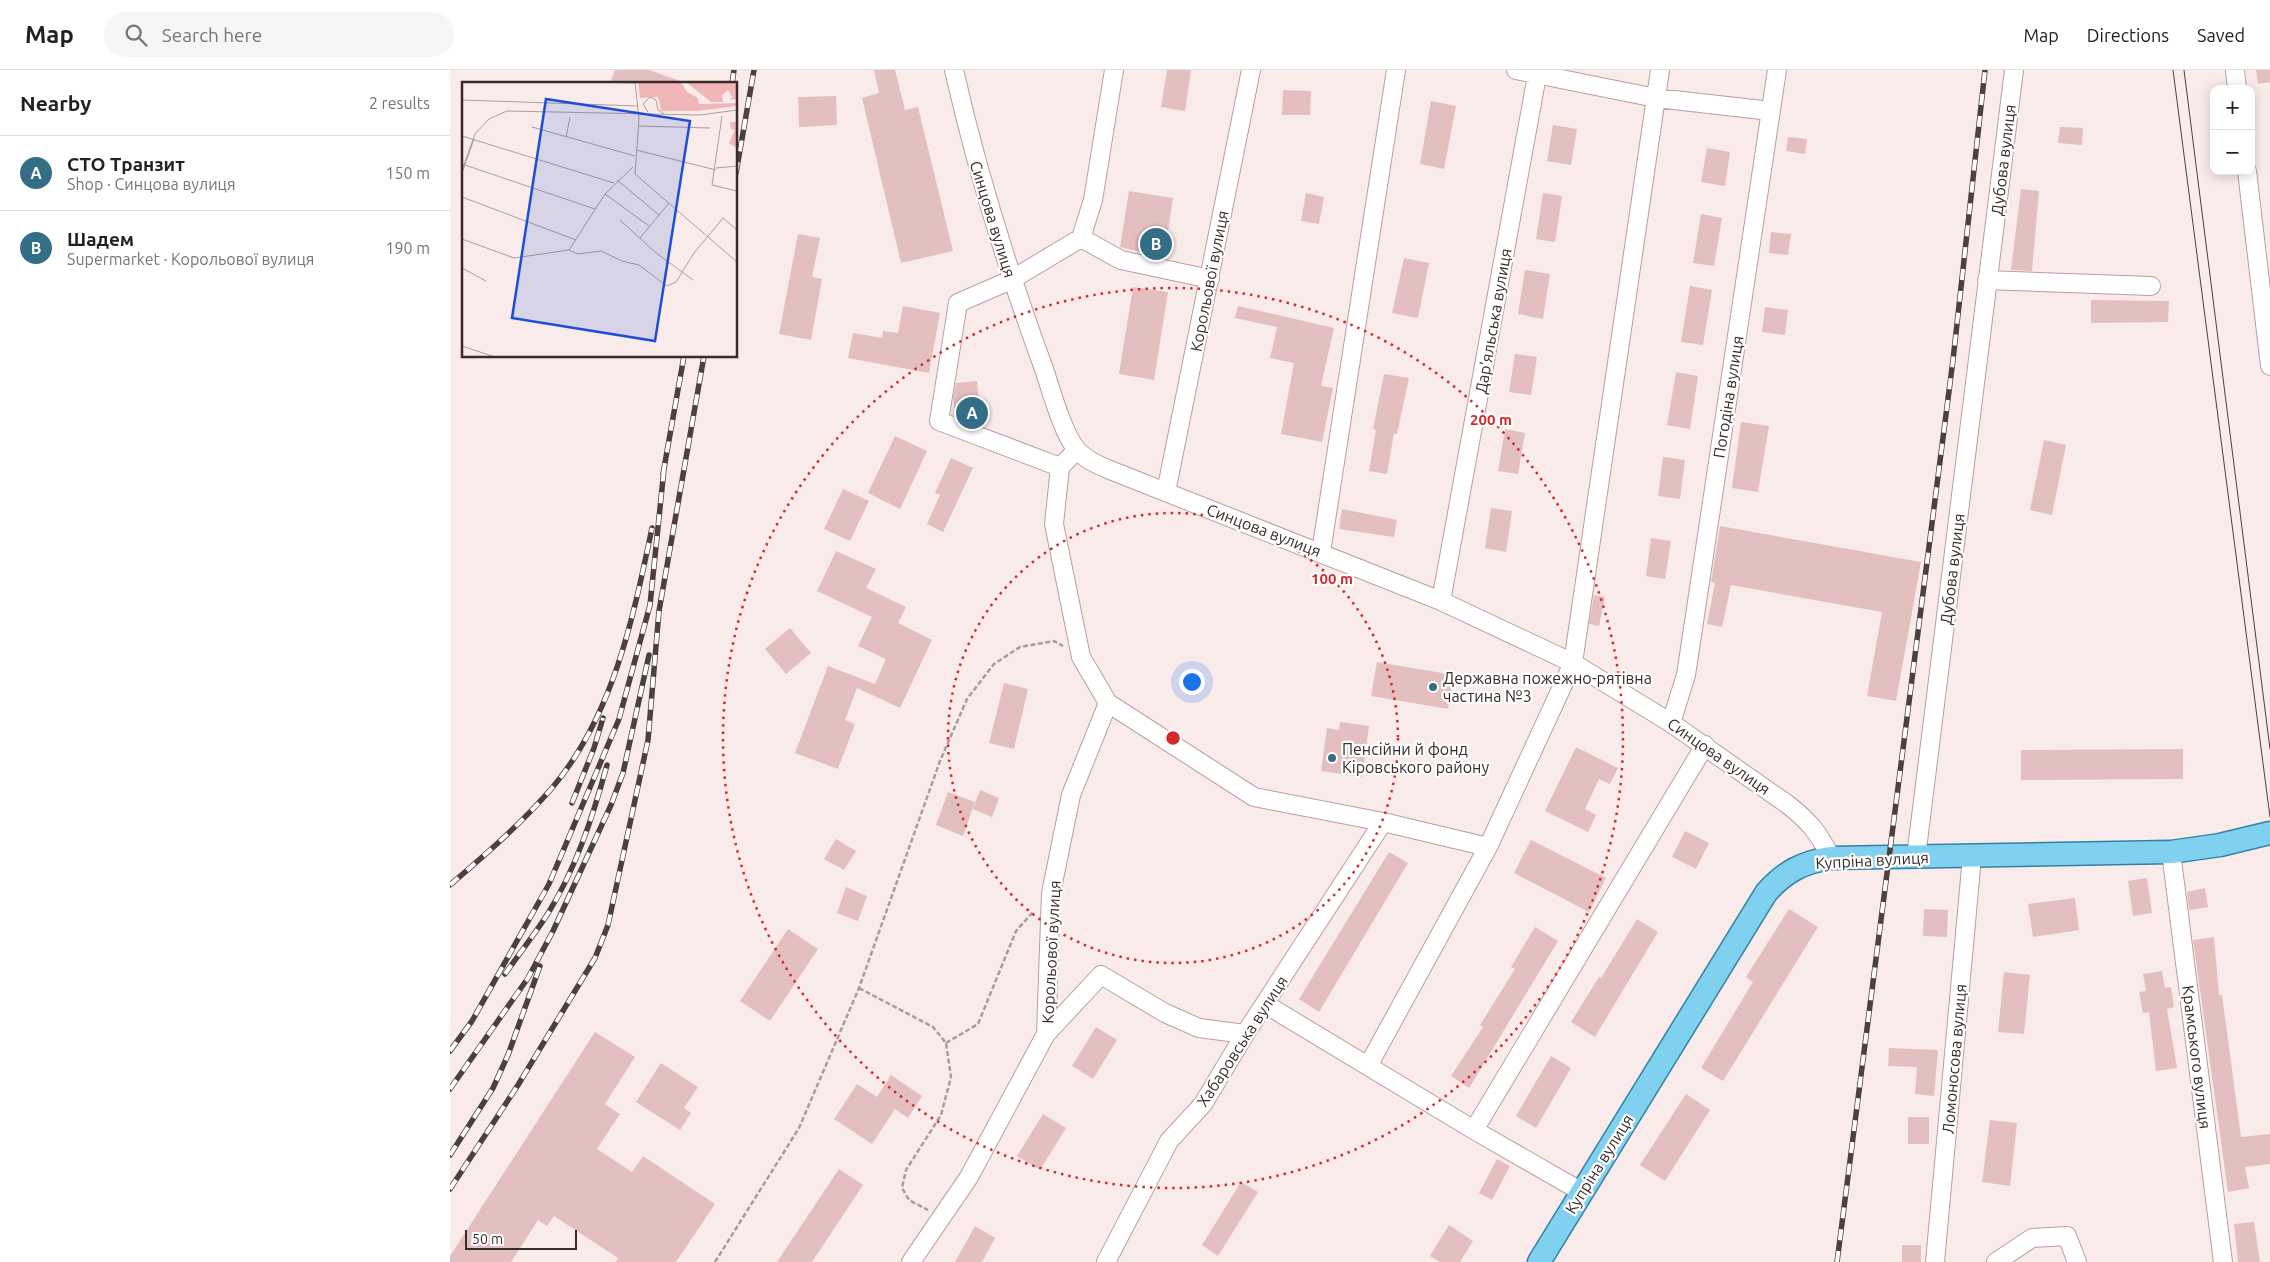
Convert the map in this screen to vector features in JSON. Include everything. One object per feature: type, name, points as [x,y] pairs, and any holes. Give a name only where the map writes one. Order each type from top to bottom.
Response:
[{"type":"main road","name":"Купріна вулиця","points":[[1539,1262],[1766,893],[1777,880],[1795,868],[1813,861],[1831,858],[2171,852],[2220,845],[2270,833]]},
{"type":"street","name":"Синцова вулиця","points":[[954,70],[969,139],[1011,280],[1057,407],[1077,450],[1091,462],[1441,601],[1573,663],[1671,722],[1805,818],[1821,836],[1831,858]]},
{"type":"street","points":[[1060,467],[940,421],[958,303],[1011,280],[1081,238],[1092,200],[1114,70]]},
{"type":"street","name":"Корольової вулиця","points":[[1166,492],[1252,70]]},
{"type":"street","points":[[1321,552],[1396,70]]},
{"type":"street","points":[[1516,70],[1538,72],[1656,98],[1772,111]]},
{"type":"street","points":[[1368,1066],[1488,848],[1573,663],[1660,70]]},
{"type":"street","name":"Погодіна вулиця","points":[[1671,722],[1686,675],[1777,70]]},
{"type":"street","name":"Дубова вулиця","points":[[1916,857],[2014,70]]},
{"type":"street","points":[[2235,70],[2237,85]]},
{"type":"street","name":"Дар’яльська вулиця","points":[[1441,601],[1538,72]]},
{"type":"street","points":[[2248,175],[2267,312],[2270,366]]},
{"type":"street","points":[[1081,238],[1121,260],[1210,279]]},
{"type":"street","points":[[1987,280],[2151,286]]},
{"type":"street","points":[[1077,450],[1060,467],[1054,524],[1082,657],[1108,703],[1254,797],[1383,822],[1488,848]]},
{"type":"street","name":"Корольової вулиця","points":[[911,1262],[969,1177],[1046,1034],[1051,893],[1071,796],[1108,703]]},
{"type":"street","points":[[1474,1130],[1705,745]]},
{"type":"street","name":"Хабаровська вулиця","points":[[1106,1262],[1169,1142],[1203,1104],[1245,1034],[1383,822]]},
{"type":"street","name":"Крамського вулиця","points":[[2171,852],[2223,1262]]},
{"type":"street","name":"Ломоносова вулиця","points":[[1935,1262],[1972,856]]},
{"type":"street","points":[[1046,1034],[1100,975],[1164,1013],[1199,1028],[1245,1034]]},
{"type":"street","points":[[1266,1004],[1474,1130],[1582,1192]]},
{"type":"street","points":[[1996,1262],[2032,1238],[2067,1236],[2077,1262]]},
{"type":"path","points":[[715,1262],[799,1128],[859,988],[940,761],[967,699],[994,664],[1020,647],[1054,641],[1082,657]]},
{"type":"path","points":[[946,1043],[978,1024],[1016,931],[1051,893]]},
{"type":"path","points":[[859,988],[933,1028],[946,1043],[951,1077],[941,1115],[906,1170],[902,1188],[910,1200],[940,1218]]},
{"type":"building","points":[[615,70],[649,70],[683,82],[611,82]]},
{"type":"building","points":[[874,70],[895,70],[905,110],[918,107],[953,251],[901,263],[862,98],[879,93]]},
{"type":"building","points":[[1167,70],[1191,70],[1185,111],[1161,107]]},
{"type":"building","points":[[2256,70],[2270,70],[2270,82],[2258,84]]},
{"type":"building","points":[[1283,90],[1311,91],[1310,115],[1282,115]]},
{"type":"building","points":[[836,96],[837,125],[799,127],[798,97]]},
{"type":"building","points":[[1431,101],[1456,106],[1444,169],[1420,164]]},
{"type":"building","points":[[1553,125],[1577,129],[1571,165],[1547,161]]},
{"type":"building","points":[[2060,127],[2083,128],[2082,145],[2058,143]]},
{"type":"building","points":[[1788,137],[1807,139],[1805,154],[1786,151]]},
{"type":"building","points":[[1707,148],[1730,152],[1725,186],[1701,182]]},
{"type":"building","points":[[2021,189],[2039,191],[2032,271],[2011,270]]},
{"type":"building","points":[[1129,191],[1173,198],[1164,258],[1120,247]]},
{"type":"building","points":[[1306,193],[1324,197],[1319,224],[1301,221]]},
{"type":"building","points":[[1543,193],[1562,196],[1555,242],[1536,239]]},
{"type":"building","points":[[1701,214],[1722,218],[1714,266],[1693,263]]},
{"type":"building","points":[[1771,232],[1791,234],[1788,255],[1769,253]]},
{"type":"building","points":[[798,234],[820,238],[812,277],[822,279],[811,340],[779,334]]},
{"type":"building","points":[[1404,258],[1429,263],[1418,318],[1392,313]]},
{"type":"building","points":[[1525,270],[1550,274],[1543,319],[1518,314]]},
{"type":"building","points":[[1690,286],[1712,290],[1703,345],[1681,342]]},
{"type":"building","points":[[1133,287],[1168,292],[1154,380],[1119,374]]},
{"type":"building","points":[[2091,300],[2169,301],[2168,322],[2091,323]]},
{"type":"building","points":[[903,306],[940,313],[929,373],[848,358],[853,333],[882,338],[883,331],[898,333]]},
{"type":"building","points":[[1238,306],[1334,328],[1321,386],[1333,388],[1322,442],[1281,434],[1294,363],[1270,358],[1277,327],[1235,318]]},
{"type":"building","points":[[1765,307],[1788,310],[1785,335],[1762,332]]},
{"type":"building","points":[[1515,354],[1537,357],[1531,395],[1509,392]]},
{"type":"building","points":[[1676,372],[1698,376],[1690,429],[1667,425]]},
{"type":"building","points":[[1384,374],[1409,378],[1397,434],[1394,433],[1387,474],[1369,471],[1376,430],[1373,429]]},
{"type":"building","points":[[977,381],[981,422],[973,423],[955,416],[953,398],[956,383]]},
{"type":"building","points":[[1741,422],[1769,426],[1758,492],[1732,488]]},
{"type":"building","points":[[1505,429],[1525,433],[1518,474],[1498,471]]},
{"type":"building","points":[[895,436],[927,451],[900,509],[868,493]]},
{"type":"building","points":[[2044,440],[2066,445],[2052,515],[2030,510]]},
{"type":"building","points":[[1663,457],[1685,460],[1680,499],[1658,496]]},
{"type":"building","points":[[951,458],[973,468],[943,532],[927,524],[940,495],[935,493]]},
{"type":"building","points":[[843,489],[869,501],[850,541],[824,529]]},
{"type":"building","points":[[1491,508],[1512,511],[1506,552],[1485,548]]},
{"type":"building","points":[[1342,509],[1397,520],[1394,537],[1339,529]]},
{"type":"building","points":[[1720,526],[1921,562],[1896,701],[1867,696],[1882,612],[1731,585],[1722,627],[1707,624],[1715,583],[1711,582]]},
{"type":"building","points":[[1651,538],[1671,541],[1665,579],[1646,576]]},
{"type":"building","points":[[836,551],[876,569],[866,588],[906,607],[898,623],[932,640],[900,708],[857,688],[845,720],[855,724],[838,769],[795,753],[828,666],[875,684],[886,659],[858,646],[872,617],[817,591]]},
{"type":"building","points":[[1594,595],[1605,597],[1599,626],[1589,624]]},
{"type":"building","points":[[790,628],[811,653],[786,674],[765,649]]},
{"type":"building","points":[[1377,662],[1454,675],[1448,709],[1371,696]]},
{"type":"building","points":[[1004,683],[1028,689],[1014,749],[989,743]]},
{"type":"building","points":[[1340,722],[1369,726],[1362,777],[1321,771],[1327,728],[1339,730]]},
{"type":"building","points":[[1576,747],[1618,768],[1610,784],[1599,779],[1585,809],[1596,815],[1588,832],[1545,811]]},
{"type":"building","points":[[2183,749],[2183,779],[2021,780],[2021,750]]},
{"type":"building","points":[[980,790],[999,798],[992,817],[973,809]]},
{"type":"building","points":[[948,792],[975,802],[963,836],[936,825]]},
{"type":"building","points":[[1685,831],[1709,843],[1696,869],[1672,857]]},
{"type":"building","points":[[836,839],[856,851],[844,870],[824,859]]},
{"type":"building","points":[[1531,840],[1606,878],[1589,912],[1514,873]]},
{"type":"building","points":[[1389,852],[1408,863],[1319,1012],[1299,999]]},
{"type":"building","points":[[2147,878],[2152,913],[2133,916],[2128,881]]},
{"type":"building","points":[[846,887],[867,896],[858,921],[837,913]]},
{"type":"building","points":[[2205,888],[2208,907],[2189,910],[2187,892]]},
{"type":"building","points":[[2075,898],[2079,930],[2033,937],[2028,904]]},
{"type":"building","points":[[1789,909],[1818,927],[1723,1081],[1701,1068],[1753,982],[1746,977]]},
{"type":"building","points":[[1924,909],[1948,910],[1947,937],[1923,936]]},
{"type":"building","points":[[1637,919],[1658,932],[1595,1037],[1571,1022],[1599,977],[1601,978]]},
{"type":"building","points":[[1535,927],[1558,941],[1469,1088],[1451,1076],[1483,1027],[1480,1025],[1515,969],[1511,967]]},
{"type":"building","points":[[788,929],[818,949],[770,1021],[740,1001]]},
{"type":"building","points":[[2214,937],[2219,995],[2222,995],[2241,1137],[2270,1134],[2270,1164],[2245,1167],[2249,1188],[2228,1192],[2193,940]]},
{"type":"building","points":[[2162,971],[2165,988],[2171,987],[2174,1007],[2167,1009],[2177,1068],[2156,1071],[2149,1012],[2143,1013],[2139,992],[2146,991],[2143,974]]},
{"type":"building","points":[[2004,972],[2030,975],[2024,1034],[1998,1032]]},
{"type":"building","points":[[1096,1027],[1117,1040],[1093,1079],[1072,1066]]},
{"type":"building","points":[[595,1032],[635,1057],[605,1104],[620,1114],[597,1149],[632,1172],[643,1156],[715,1204],[676,1262],[616,1262],[618,1258],[554,1216],[547,1226],[538,1220],[511,1262],[450,1262],[450,1256]]},
{"type":"building","points":[[1889,1048],[1938,1050],[1934,1096],[1915,1094],[1917,1067],[1888,1066]]},
{"type":"building","points":[[1551,1056],[1571,1068],[1536,1128],[1516,1116]]},
{"type":"building","points":[[661,1063],[698,1087],[684,1108],[691,1113],[680,1130],[636,1102]]},
{"type":"building","points":[[891,1075],[922,1096],[908,1118],[895,1109],[872,1144],[834,1119],[857,1084],[877,1097]]},
{"type":"building","points":[[1686,1094],[1710,1110],[1665,1181],[1640,1165]]},
{"type":"building","points":[[1043,1114],[1066,1128],[1040,1170],[1017,1156]]},
{"type":"building","points":[[1908,1117],[1929,1117],[1929,1144],[1908,1144]]},
{"type":"building","points":[[1990,1120],[2017,1123],[2010,1186],[1982,1182]]},
{"type":"building","points":[[1497,1159],[1510,1166],[1492,1200],[1479,1193]]},
{"type":"building","points":[[839,1169],[863,1185],[812,1262],[777,1262]]},
{"type":"building","points":[[1241,1182],[1258,1192],[1218,1256],[1202,1245]]},
{"type":"building","points":[[2254,1222],[2260,1262],[2238,1262],[2234,1224]]},
{"type":"building","points":[[1449,1225],[1473,1241],[1460,1262],[1440,1262],[1430,1256]]},
{"type":"building","points":[[975,1226],[995,1238],[982,1262],[955,1262]]},
{"type":"building","points":[[1902,1245],[1921,1245],[1921,1262],[1902,1262]]},
{"type":"tram line","points":[[2173,70],[2270,817]]},
{"type":"tram line","points":[[2184,70],[2270,749]]},
{"type":"railway","points":[[732,82],[734,70]]},
{"type":"railway","points":[[738,162],[754,70]]},
{"type":"railway","points":[[1837,1262],[1953,360],[1985,70]]},
{"type":"railway","points":[[663,474],[684,358]]},
{"type":"railway","points":[[450,1189],[518,1085],[595,958],[608,925],[648,740],[659,611],[704,358]]},
{"type":"railway","points":[[450,1051],[472,1021],[549,884],[619,719],[650,605],[664,469]]},
{"type":"railway","points":[[450,885],[503,838],[552,788],[573,760],[591,730],[618,665],[637,597],[652,528]]},
{"type":"railway","points":[[450,1089],[528,978],[553,931],[611,805],[623,773],[649,655]]},
{"type":"railway","points":[[572,803],[594,748],[603,718]]},
{"type":"railway","points":[[505,974],[547,915],[567,879],[590,823],[607,765]]},
{"type":"railway","points":[[450,1155],[493,1088],[508,1055],[540,966]]},
{"type":"place","name":"Шадем","points":[[1156,244]]},
{"type":"place","name":"СТО Транзит","points":[[972,413]]},
{"type":"place","name":"Державна пожежно-рятівна частина №3","points":[[1433,687]]},
{"type":"place","name":"Пенсійни й фонд Кіровського району","points":[[1332,758]]}]
